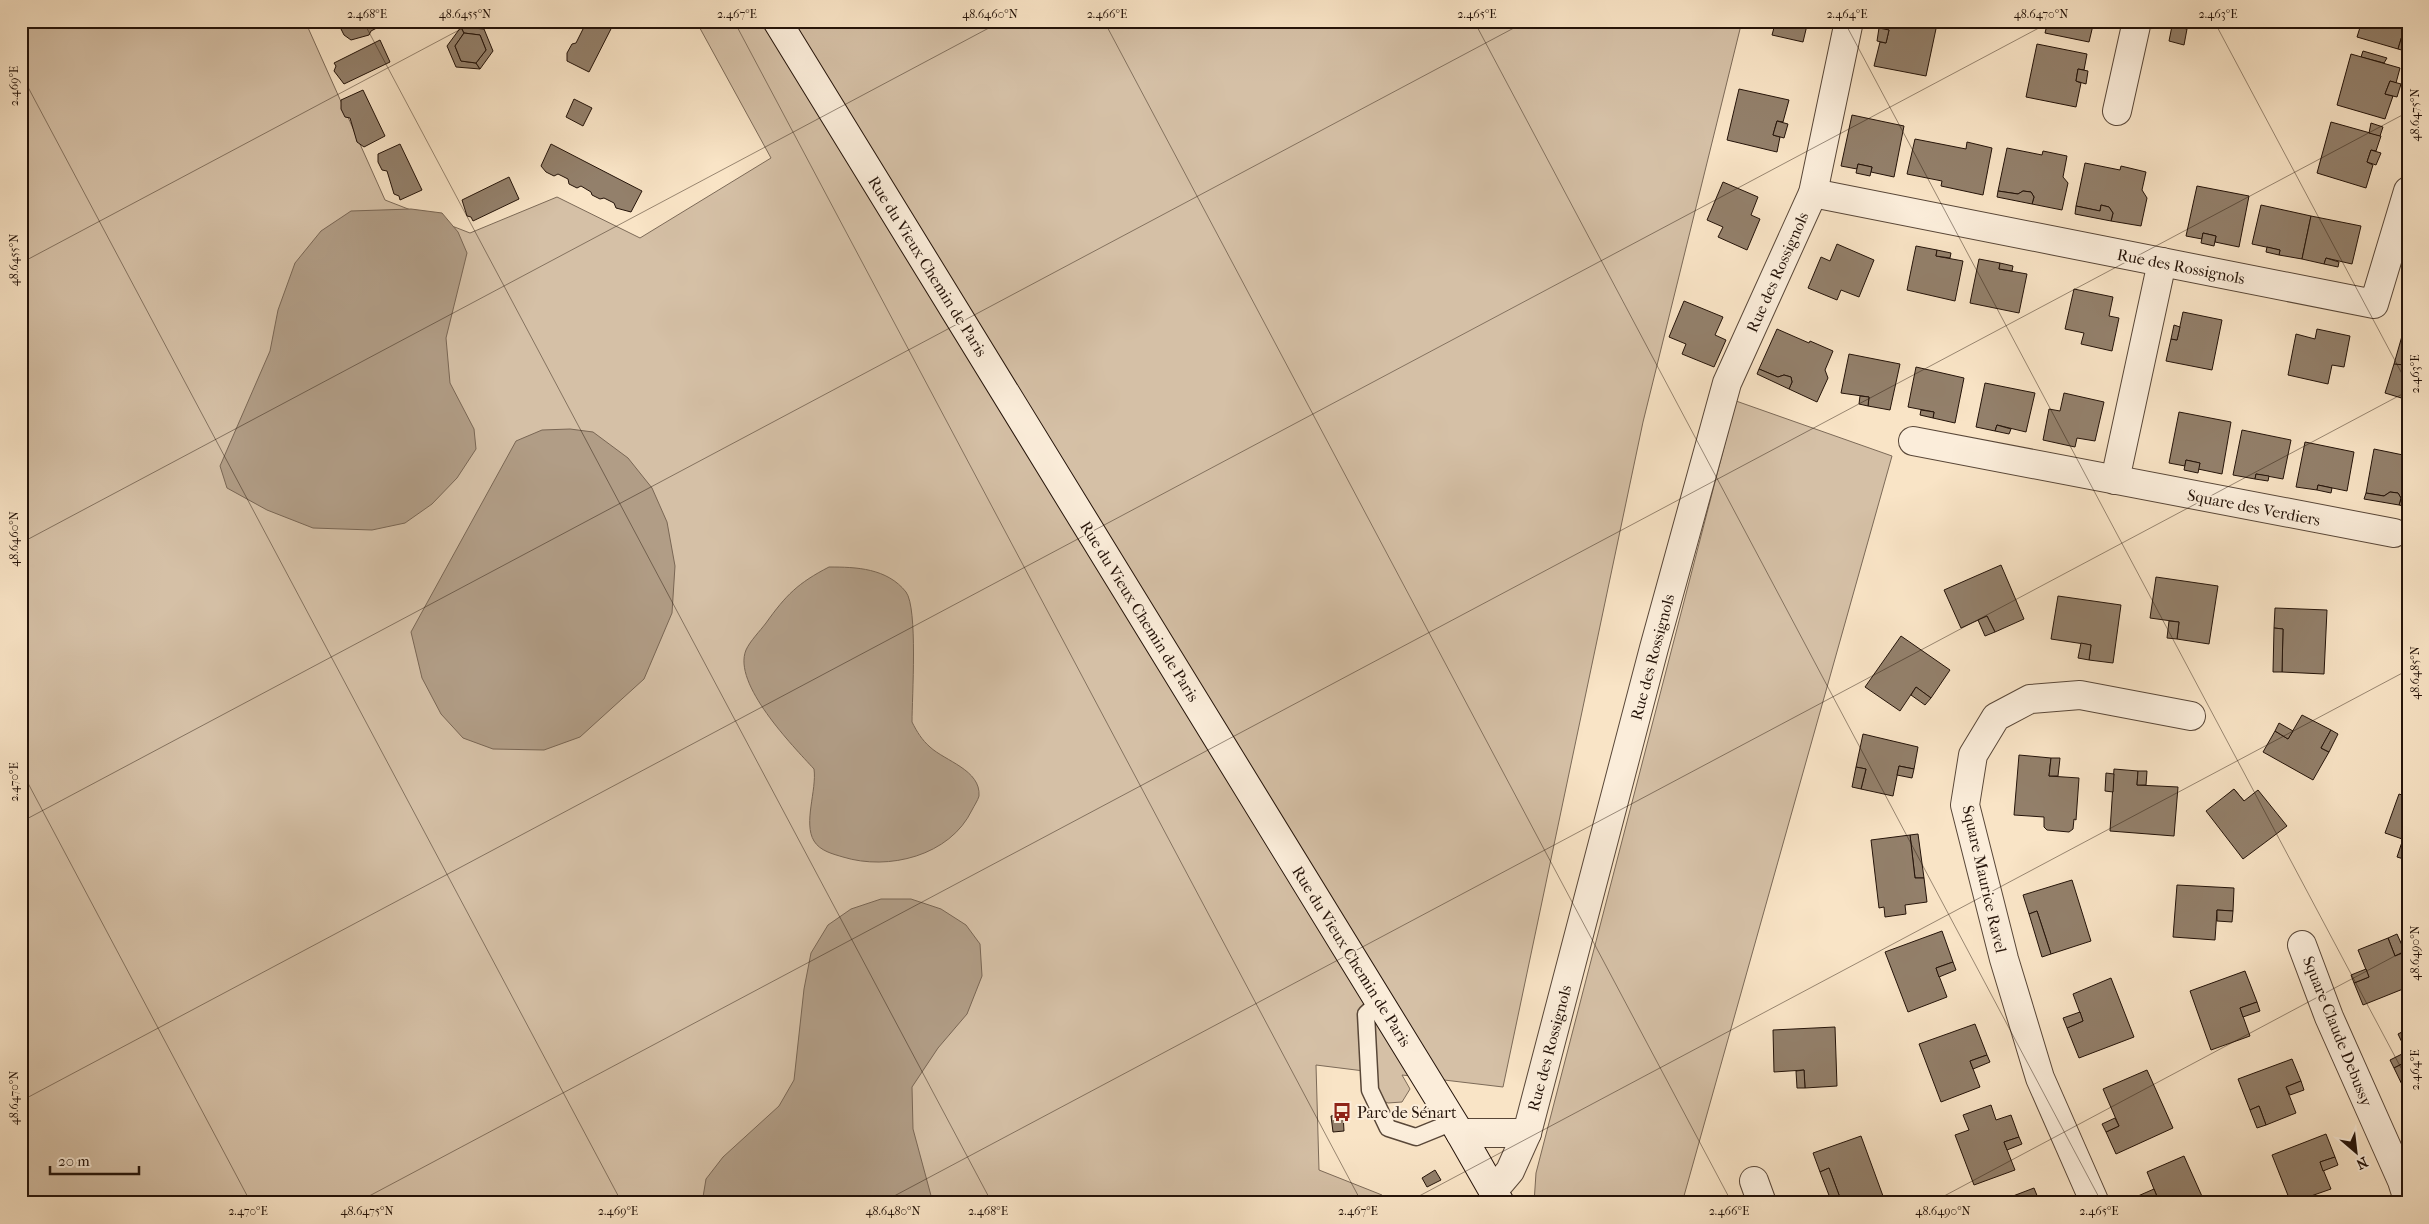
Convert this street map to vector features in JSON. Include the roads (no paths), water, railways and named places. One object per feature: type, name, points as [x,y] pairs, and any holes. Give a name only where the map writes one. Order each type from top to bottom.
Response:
[{"type":"street","name":"Rue du Vieux Chemin de Paris","points":[[777,21],[1380,1001],[1457,1127],[1496,1197]]},
{"type":"street","name":"Rue des Rossignols","points":[[1496,1197],[1527,1133],[1654,648],[1727,383],[1813,193],[1849,21]]},
{"type":"street","points":[[2117,111],[2137,21]]},
{"type":"street","name":"Rue des Rossignols","points":[[1813,193],[2374,304],[2408,191]]},
{"type":"street","points":[[2115,480],[2162,262]]},
{"type":"street","name":"Square des Verdiers","points":[[1913,441],[2394,533]]},
{"type":"street","name":"Square Maurice Ravel","points":[[2095,1203],[2040,1078],[2004,959],[1965,805],[1973,755],[1996,717],[2030,699],[2080,695],[2191,716]]},
{"type":"street","name":"Square Claude Debussy","points":[[2302,945],[2329,1017],[2402,1181],[2408,1200]]},
{"type":"street","name":"Rue des Rossignols","points":[[1457,1127],[1527,1133]]},
{"type":"lane","points":[[1380,1001],[1366,1014],[1370,1090],[1388,1128],[1416,1137],[1457,1127]]},
{"type":"place","name":"Parc de Sénart","points":[[1342,1112]]}]
